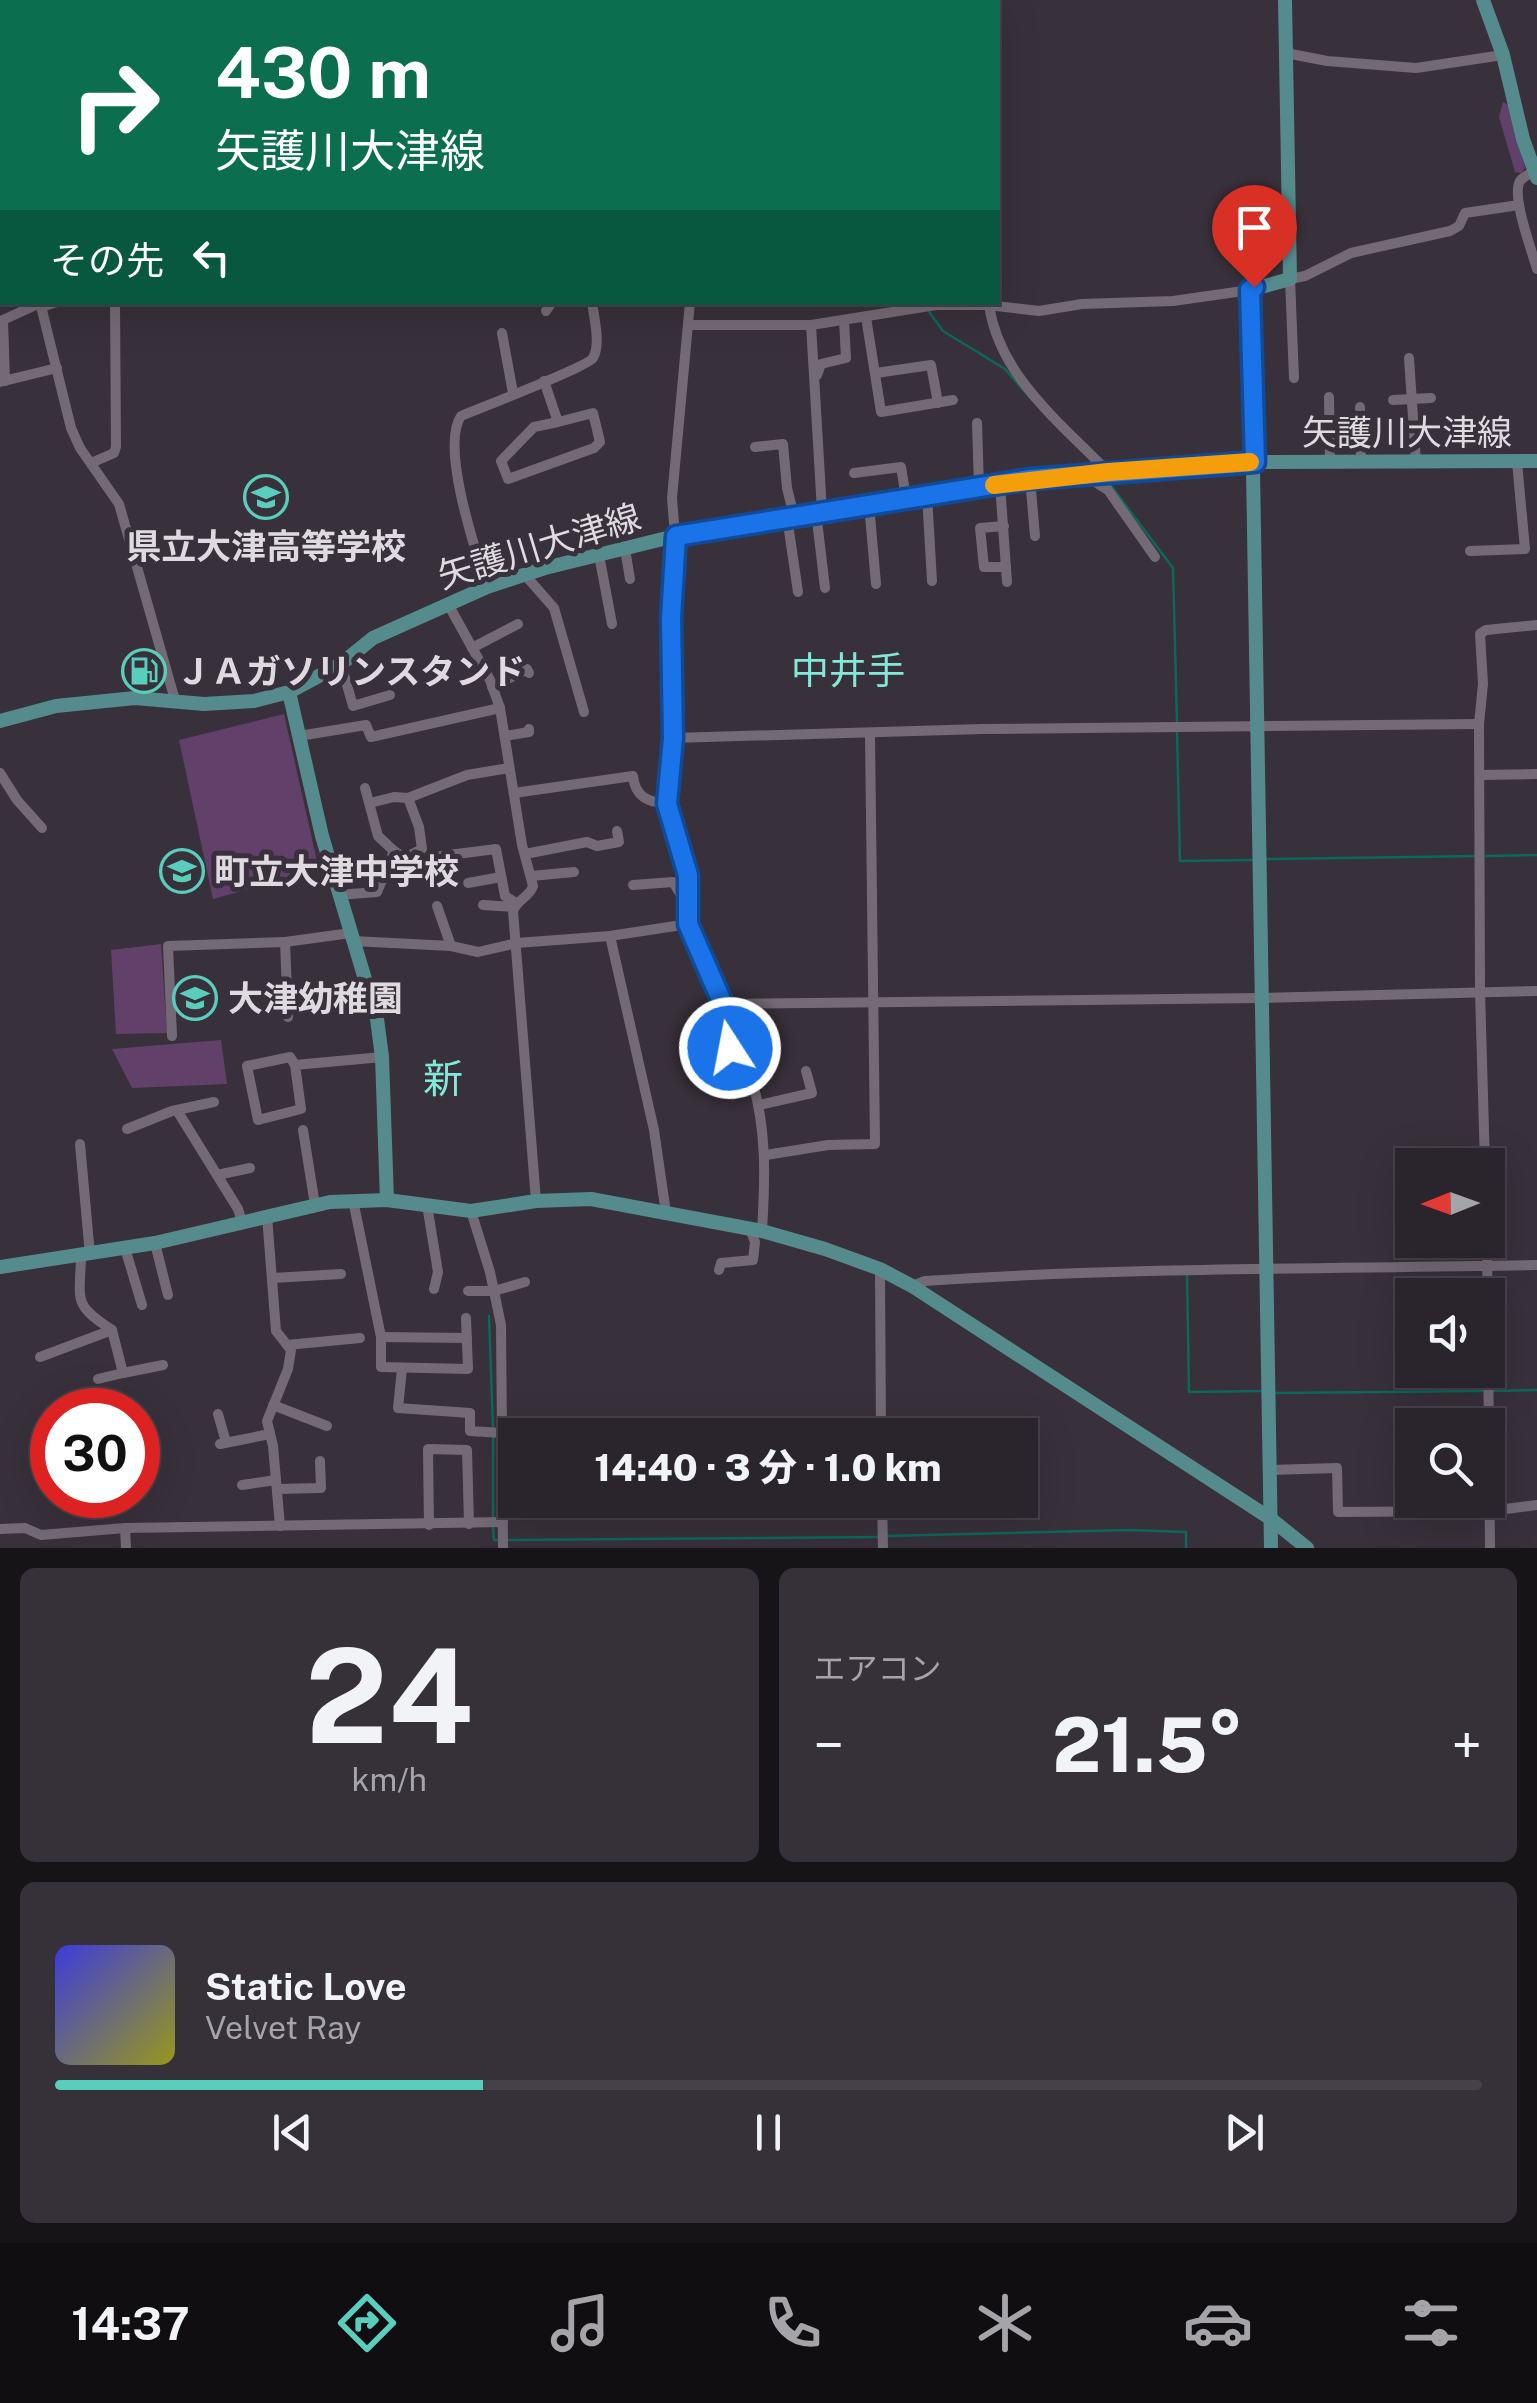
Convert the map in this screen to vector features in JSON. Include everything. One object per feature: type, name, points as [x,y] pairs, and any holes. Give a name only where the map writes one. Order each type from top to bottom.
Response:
[{"type":"street","points":[[1285,0],[1294,378]]},
{"type":"street","points":[[1483,0],[1531,148],[1535,174],[1521,178],[1517,187],[1537,268]]},
{"type":"street","points":[[1286,53],[1327,61],[1416,68],[1503,55]]},
{"type":"street","points":[[688,326],[810,325],[936,305],[1039,310],[1082,304],[1174,301],[1250,290],[1305,276],[1351,252],[1450,231],[1459,226],[1465,213],[1473,210],[1519,204]]},
{"type":"street","points":[[1250,290],[1271,1548]]},
{"type":"street","points":[[38,305],[2,320],[2,381],[58,368]]},
{"type":"street","points":[[40,305],[72,428],[119,504],[175,700]]},
{"type":"street","points":[[91,463],[114,453],[116,447],[115,305]]},
{"type":"street","points":[[487,587],[459,492],[454,433],[462,416],[588,364],[596,338],[592,305]]},
{"type":"street","points":[[690,305],[672,498],[676,536],[671,618],[673,738],[667,804],[688,875],[688,924],[723,1004],[720,1012],[739,1085],[753,1084],[766,1155],[752,1260],[720,1263],[720,1270]]},
{"type":"street","points":[[989,305],[994,336],[1027,390],[1108,472]]},
{"type":"street","points":[[866,317],[881,412],[953,400]]},
{"type":"street","points":[[817,406],[820,364],[846,358],[844,320]]},
{"type":"street","points":[[810,325],[825,588]]},
{"type":"street","points":[[502,332],[514,393]]},
{"type":"street","points":[[1409,358],[1416,462]]},
{"type":"street","points":[[876,373],[932,365],[938,403]]},
{"type":"street","points":[[544,381],[558,422]]},
{"type":"street","points":[[1329,398],[1330,462]]},
{"type":"street","points":[[1393,400],[1430,398]]},
{"type":"street","points":[[1360,407],[1361,462]]},
{"type":"street","points":[[593,413],[600,442],[594,448],[508,479],[501,461],[534,427],[558,422],[593,413]]},
{"type":"street","points":[[977,423],[980,487]]},
{"type":"street","points":[[754,447],[783,444],[798,592]]},
{"type":"street","name":"矢護川大津線","points":[[0,721],[83,703],[136,698],[204,704],[290,692],[340,664],[372,638],[487,587],[676,536],[791,516],[1030,479],[1108,472],[1255,462],[1537,461]]},
{"type":"street","points":[[1470,551],[1526,549],[1518,462]]},
{"type":"street","points":[[854,474],[901,467],[906,498]]},
{"type":"street","points":[[1083,474],[1108,490],[1156,557]]},
{"type":"street","points":[[1030,479],[1035,536]]},
{"type":"street","points":[[1000,484],[1007,582]]},
{"type":"street","points":[[928,495],[932,581]]},
{"type":"street","points":[[869,504],[876,584]]},
{"type":"street","points":[[1004,526],[980,528],[984,567],[1006,566]]},
{"type":"street","points":[[625,548],[630,580]]},
{"type":"street","points":[[599,555],[612,624]]},
{"type":"street","points":[[525,575],[554,608],[584,712]]},
{"type":"street","points":[[448,604],[500,708],[530,876],[531,892],[515,905],[483,905]]},
{"type":"street","points":[[472,648],[518,624]]},
{"type":"street","points":[[1484,1148],[1480,634],[1486,630],[1537,625]]},
{"type":"street","points":[[340,664],[352,706],[390,695]]},
{"type":"street","points":[[492,687],[527,669],[529,672]]},
{"type":"street","points":[[290,692],[338,895],[370,992],[382,1056],[388,1200]]},
{"type":"street","points":[[299,736],[366,725],[370,737],[500,708]]},
{"type":"street","points":[[673,738],[982,729],[1479,724]]},
{"type":"street","points":[[505,736],[529,729]]},
{"type":"street","points":[[766,1155],[828,1145],[876,1144],[870,734]]},
{"type":"street","points":[[370,804],[394,797],[408,798],[467,775],[510,768]]},
{"type":"street","points":[[0,774],[42,828]]},
{"type":"street","points":[[1482,775],[1537,774]]},
{"type":"street","points":[[514,793],[633,776],[634,787],[643,798],[667,804]]},
{"type":"street","points":[[365,788],[378,836],[404,858],[422,849],[419,826],[408,798]]},
{"type":"street","points":[[525,854],[587,842],[596,846],[619,842],[617,831]]},
{"type":"street","points":[[442,856],[496,849],[505,896],[515,905],[526,1106],[536,1201]]},
{"type":"street","points":[[338,895],[377,892],[394,852]]},
{"type":"street","points":[[530,876],[574,872]]},
{"type":"street","points":[[468,882],[501,877]]},
{"type":"street","points":[[633,885],[673,882],[689,908]]},
{"type":"street","points":[[438,906],[451,946]]},
{"type":"street","points":[[172,1036],[168,946],[352,937],[478,952],[518,943],[610,936],[688,924]]},
{"type":"street","points":[[610,936],[652,1117],[666,1213]]},
{"type":"street","points":[[285,942],[288,1016]]},
{"type":"street","points":[[723,1004],[1537,991]]},
{"type":"street","points":[[322,998],[370,992]]},
{"type":"street","points":[[295,1066],[382,1056]]},
{"type":"street","points":[[290,1057],[295,1066],[301,1109],[258,1120],[247,1066],[290,1057]]},
{"type":"street","points":[[759,1105],[812,1094],[806,1071]]},
{"type":"street","points":[[127,1128],[172,1111],[214,1102]]},
{"type":"street","points":[[178,1112],[242,1222]]},
{"type":"street","points":[[303,1130],[315,1205]]},
{"type":"street","points":[[80,1144],[86,1255],[82,1307],[112,1330],[122,1372]]},
{"type":"street","points":[[218,1175],[250,1168]]},
{"type":"street","points":[[353,1200],[381,1337],[381,1367],[468,1368],[466,1318]]},
{"type":"street","points":[[0,1267],[154,1243],[315,1205],[353,1200],[388,1200],[471,1211],[536,1201],[592,1200],[756,1230],[825,1249],[912,1286],[1271,1519],[1307,1548]]},
{"type":"street","points":[[427,1205],[438,1272],[434,1289]]},
{"type":"street","points":[[471,1211],[500,1325],[502,1418]]},
{"type":"street","points":[[267,1216],[276,1331],[291,1350],[267,1421],[280,1526]]},
{"type":"street","points":[[154,1243],[168,1296]]},
{"type":"street","points":[[125,1248],[142,1306]]},
{"type":"street","points":[[1487,1258],[1489,1408]]},
{"type":"street","points":[[912,1286],[925,1281],[1026,1274],[1537,1265]]},
{"type":"street","points":[[880,1270],[881,1418]]},
{"type":"street","points":[[273,1278],[341,1274]]},
{"type":"street","points":[[468,1292],[494,1291],[525,1282]]},
{"type":"street","points":[[40,1358],[112,1330]]},
{"type":"street","points":[[381,1337],[467,1338]]},
{"type":"street","points":[[286,1345],[360,1338]]},
{"type":"street","points":[[98,1378],[163,1365]]},
{"type":"street","points":[[402,1369],[398,1408],[470,1413],[469,1524]]},
{"type":"street","points":[[273,1405],[327,1426]]},
{"type":"street","points":[[218,1414],[223,1443],[270,1434]]},
{"type":"street","points":[[470,1431],[498,1433]]},
{"type":"street","points":[[429,1525],[428,1449],[468,1450]]},
{"type":"street","points":[[242,1484],[320,1488],[320,1461]]},
{"type":"street","points":[[1270,1470],[1337,1468],[1338,1512],[1395,1512]]},
{"type":"street","points":[[1505,1510],[1537,1506]]},
{"type":"street","points":[[503,1518],[504,1548]]},
{"type":"street","points":[[883,1518],[884,1548]]},
{"type":"street","points":[[1490,1518],[1490,1548]]},
{"type":"street","points":[[0,1529],[25,1528],[41,1536],[125,1528],[503,1522]]},
{"type":"street","points":[[125,1528],[126,1548]]},
{"type":"shaded area","points":[[1503,102],[1510,106],[1525,168],[1521,173],[1515,172],[1499,117]]},
{"type":"shaded area","points":[[284,714],[319,870],[213,899],[179,740]]},
{"type":"shaded area","points":[[161,944],[167,1033],[116,1034],[111,950]]},
{"type":"shaded area","points":[[221,1040],[227,1084],[132,1088],[112,1049]]},
{"type":"waterway","points":[[927,309],[943,331],[1005,369],[1032,400]]},
{"type":"waterway","points":[[1106,479],[1173,568],[1177,723]]},
{"type":"waterway","points":[[1177,731],[1180,861],[1253,860]]},
{"type":"waterway","points":[[1486,856],[1537,855]]},
{"type":"waterway","points":[[1266,859],[1478,856]]},
{"type":"waterway","points":[[1187,1276],[1189,1392],[1264,1391]]},
{"type":"waterway","points":[[489,1316],[493,1429]]},
{"type":"waterway","points":[[1494,1391],[1537,1390]]},
{"type":"waterway","points":[[1274,1393],[1483,1391]]},
{"type":"waterway","points":[[493,1437],[493,1519]]},
{"type":"waterway","points":[[493,1527],[494,1540],[498,1540]]},
{"type":"waterway","points":[[886,1536],[1186,1532],[1186,1548]]},
{"type":"waterway","points":[[506,1540],[878,1537]]},
{"type":"slow traffic","points":[[994,485],[1250,462]]},
{"type":"place","name":"県立大津高等学校","points":[[266,497]]},
{"type":"place","name":"ＪＡガソリンスタンド","points":[[144,671]]},
{"type":"place","name":"町立大津中学校","points":[[182,871]]},
{"type":"place","name":"大津幼稚園","points":[[195,998]]},
{"type":"district","name":"中井手","points":[[848,670]]},
{"type":"district","name":"新","points":[[443,1078]]},
{"type":"route","points":[[730,1048],[720,1012],[723,1004],[688,924],[688,875],[667,804],[673,738],[671,618],[676,536],[1030,479],[1255,462],[1250,290],[1254,287]]}]
